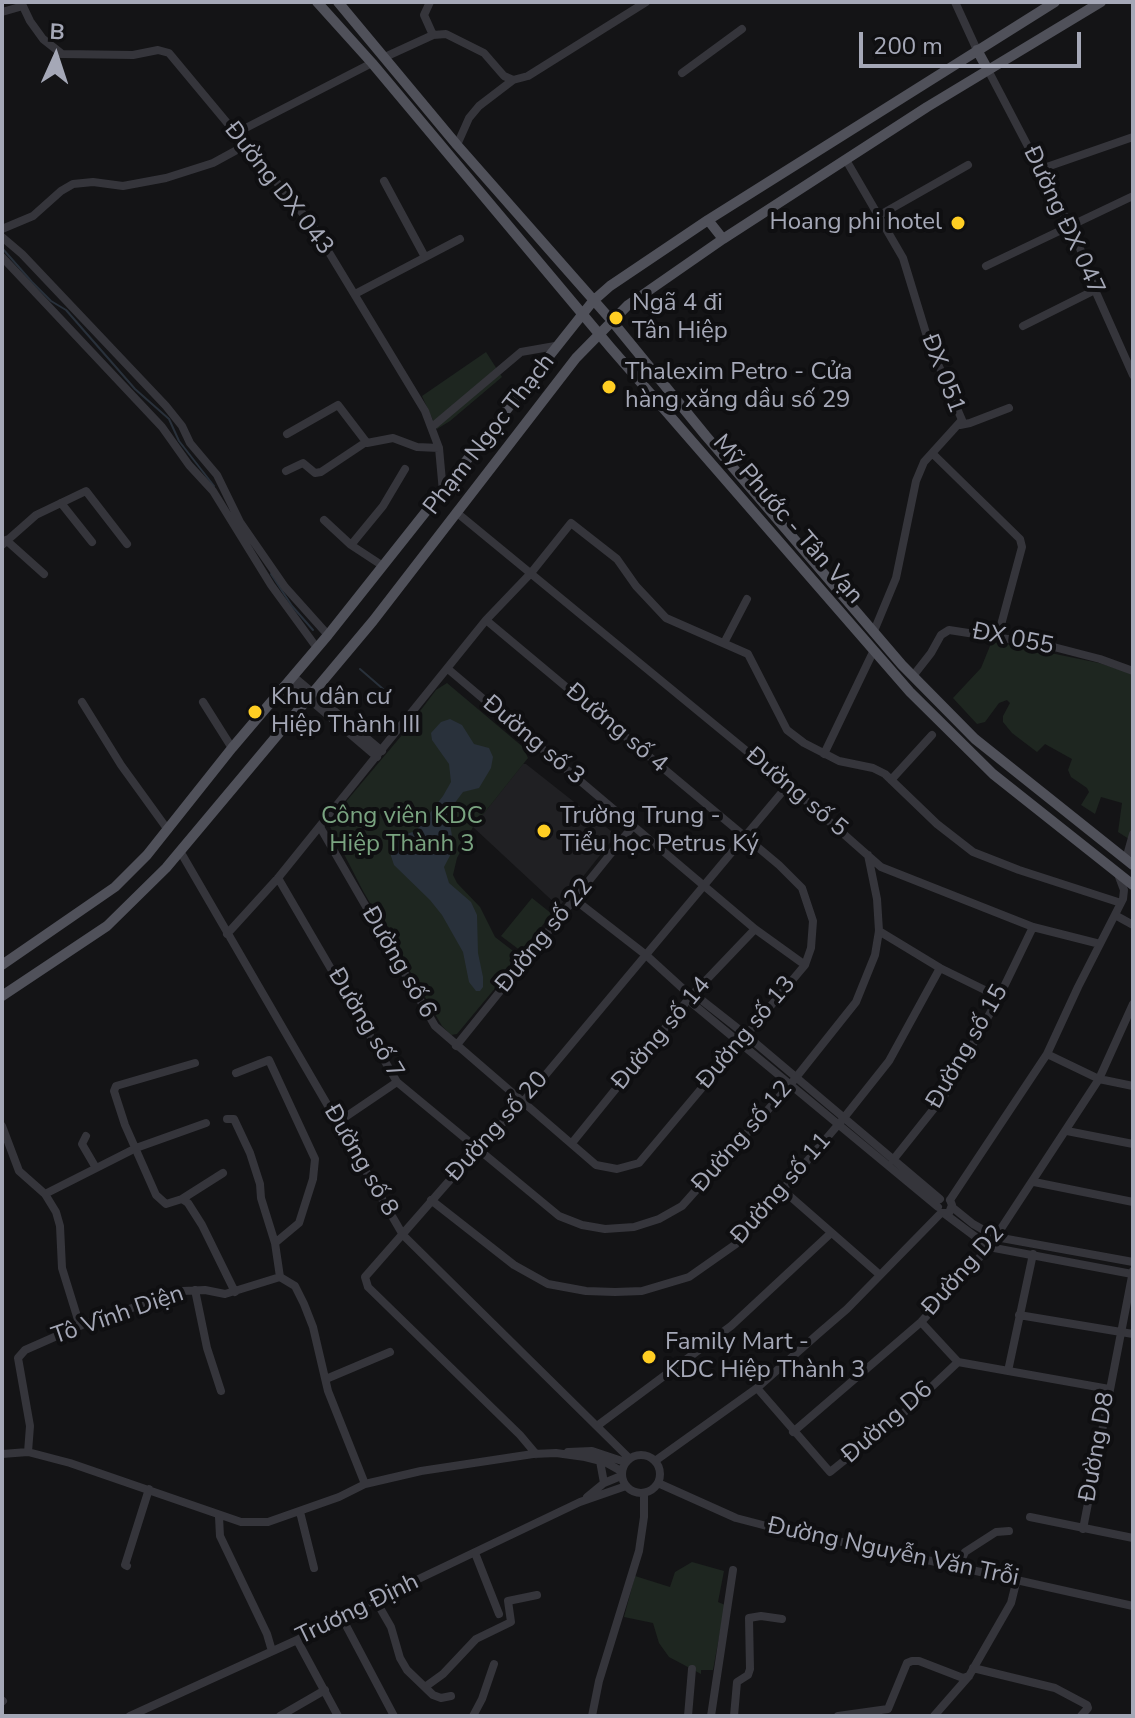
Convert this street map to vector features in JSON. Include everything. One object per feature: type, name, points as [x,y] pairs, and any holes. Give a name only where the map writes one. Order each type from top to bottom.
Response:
[{"type":"main road","name":"Mỹ Phước - Tân Vạn","points":[[317,2],[874,650],[970,753],[1048,820],[1133,885]]},
{"type":"main road","name":"Mỹ Phước - Tân Vạn","points":[[338,2],[913,676],[999,760],[1129,862]]},
{"type":"main road","name":"Phạm Ngọc Thạch","points":[[2,965],[115,887],[147,855],[443,493],[593,301],[610,286],[708,220],[1055,2]]},
{"type":"main road","name":"Phạm Ngọc Thạch","points":[[2,996],[107,926],[145,890],[373,621],[599,333],[628,305],[846,160],[1101,2]]},
{"type":"main road","points":[[977,50],[988,70]]},
{"type":"main road","points":[[708,220],[723,239]]},
{"type":"street","points":[[430,2],[424,15],[433,35]]},
{"type":"street","points":[[457,145],[469,118],[479,106],[513,80],[528,76],[646,2]]},
{"type":"street","points":[[955,2],[977,50]]},
{"type":"street","points":[[2,12],[22,4]]},
{"type":"street","name":"Đường DX 043","points":[[22,4],[43,39],[62,54],[133,55],[158,50],[169,53],[313,226],[425,411],[439,448],[443,493]]},
{"type":"street","points":[[682,73],[742,29]]},
{"type":"street","points":[[385,57],[433,35],[446,34],[484,53],[504,76],[513,80]]},
{"type":"street","points":[[236,133],[372,63]]},
{"type":"street","name":"Đường ĐX 047","points":[[988,70],[1069,225],[1133,375]]},
{"type":"street","points":[[1041,169],[1133,137]]},
{"type":"street","points":[[2,229],[33,216],[73,184],[93,182],[123,186],[166,178],[213,163],[246,145]]},
{"type":"street","name":"ĐX 051","points":[[846,160],[903,258],[929,343],[960,413],[960,425],[924,462],[916,481],[896,578],[874,631]]},
{"type":"street","points":[[880,215],[968,165]]},
{"type":"street","points":[[384,181],[425,257]]},
{"type":"street","points":[[986,266],[1133,196]]},
{"type":"street","points":[[2,237],[22,254],[166,406],[182,426],[190,443],[221,481],[240,522],[285,587],[328,635]]},
{"type":"street","points":[[355,294],[460,239]]},
{"type":"street","points":[[2,257],[162,427],[189,465],[213,491],[271,585],[317,648]]},
{"type":"street","points":[[1023,326],[1095,290]]},
{"type":"street","points":[[432,427],[521,352],[555,346]]},
{"type":"street","points":[[287,434],[338,405],[366,442]]},
{"type":"street","points":[[960,425],[1009,408]]},
{"type":"street","points":[[286,471],[303,463],[315,473],[321,472],[366,442],[393,438],[417,447],[439,448]]},
{"type":"street","points":[[932,453],[1020,539],[1022,547],[998,636]]},
{"type":"street","points":[[351,545],[383,506],[405,469]]},
{"type":"street","points":[[44,574],[4,543],[36,515],[86,491],[127,544]]},
{"type":"street","points":[[61,503],[92,542]]},
{"type":"street","name":"Đường số 5","points":[[456,512],[788,785],[881,867],[1033,927],[1100,944]]},
{"type":"street","points":[[324,520],[351,545],[383,566]]},
{"type":"street","points":[[227,934],[278,878],[486,620],[531,573],[571,523],[617,559],[636,586],[666,618],[748,654],[787,730],[824,754],[873,768],[973,852],[1019,870],[1126,900]]},
{"type":"street","points":[[724,643],[747,599]]},
{"type":"street","name":"Đường số 4","points":[[486,620],[745,837]]},
{"type":"street","name":"ĐX 055","points":[[913,676],[941,635],[949,630],[998,636],[1073,652],[1133,671]]},
{"type":"street","points":[[824,754],[874,650]]},
{"type":"street","name":"Đường số 3","points":[[448,669],[755,929],[805,965]]},
{"type":"street","points":[[292,680],[379,754]]},
{"type":"street","points":[[82,702],[121,765],[168,830]]},
{"type":"street","points":[[203,702],[232,748]]},
{"type":"street","points":[[891,780],[932,735]]},
{"type":"street","name":"Đường số 20","points":[[536,1454],[365,1283],[371,1270],[478,1148],[522,1103],[788,785]]},
{"type":"street","name":"Đường số 22","points":[[456,1046],[633,826]]},
{"type":"street","name":"Đường số 6","points":[[320,827],[435,1026],[572,1143]]},
{"type":"street","points":[[1129,862],[1133,834]]},
{"type":"street","name":"Đường số 13","points":[[572,1143],[596,1165],[617,1169],[639,1163],[805,965],[811,948],[813,921],[802,888],[745,837]]},
{"type":"street","name":"Đường số 8","points":[[180,851],[403,1235],[606,1435],[624,1467]]},
{"type":"street","name":"Đường số 12","points":[[478,1148],[559,1216],[582,1225],[605,1229],[634,1227],[659,1219],[682,1206],[793,1081],[856,1002],[875,955],[879,931],[877,899],[868,855]]},
{"type":"street","points":[[655,1461],[757,1388],[847,1309],[944,1207],[1047,1054],[1100,944],[1126,900],[1118,874]]},
{"type":"street","name":"Đường số 7","points":[[278,878],[397,1082],[478,1148]]},
{"type":"street","points":[[574,899],[646,955],[691,996],[699,998],[840,1122],[944,1207],[996,1237],[1133,1273]]},
{"type":"street","points":[[1115,915],[1133,925]]},
{"type":"street","name":"Đường số 15","points":[[893,1160],[944,1096],[999,997],[1033,927]]},
{"type":"street","name":"Đường số 14","points":[[572,1143],[691,996],[755,929]]},
{"type":"street","points":[[879,931],[940,968],[999,997]]},
{"type":"street","name":"Đường số 11","points":[[431,1200],[514,1265],[548,1284],[586,1291],[642,1291],[689,1277],[736,1244],[784,1191],[889,1061],[940,968]]},
{"type":"street","name":"Đường D2","points":[[793,1432],[921,1322],[989,1247],[1099,1079],[1133,1004]]},
{"type":"street","points":[[1047,1054],[1099,1079],[1133,1086]]},
{"type":"street","points":[[236,1073],[269,1060],[315,1159],[313,1179],[299,1223],[275,1243]]},
{"type":"street","points":[[195,1063],[114,1087],[125,1125],[156,1195],[166,1204],[182,1199],[223,1173]]},
{"type":"street","points":[[338,1122],[397,1082]]},
{"type":"street","points":[[227,1119],[234,1119],[250,1153],[275,1243],[280,1277],[295,1286],[304,1304],[347,1444],[365,1484]]},
{"type":"street","points":[[840,1122],[893,1160],[989,1247],[1033,1257],[1133,1262]]},
{"type":"street","points":[[45,1194],[136,1148],[206,1123]]},
{"type":"street","points":[[2,1126],[19,1171],[45,1194],[60,1226],[62,1268],[80,1326]]},
{"type":"street","points":[[1067,1131],[1133,1144]]},
{"type":"street","points":[[86,1136],[82,1144],[96,1168]]},
{"type":"street","points":[[1034,1182],[1133,1202]]},
{"type":"street","points":[[784,1191],[880,1275]]},
{"type":"street","points":[[182,1199],[202,1225],[235,1292]]},
{"type":"street","points":[[597,1426],[731,1326],[831,1233]]},
{"type":"street","points":[[1008,1371],[1034,1245]]},
{"type":"street","name":"Đường D8","points":[[1083,1529],[1133,1273]]},
{"type":"street","name":"Tô Vĩnh Diện","points":[[28,1452],[30,1426],[18,1358],[25,1350],[80,1326],[183,1291],[225,1294],[280,1277]]},
{"type":"street","points":[[195,1290],[207,1348],[221,1391]]},
{"type":"street","points":[[1019,1315],[1133,1334]]},
{"type":"street","points":[[921,1322],[958,1362],[1109,1389]]},
{"type":"street","points":[[326,1379],[390,1352]]},
{"type":"street","name":"Đường D6","points":[[757,1388],[830,1472],[907,1410],[958,1362]]},
{"type":"street","points":[[592,1451],[603,1444],[606,1435]]},
{"type":"street","points":[[2,1454],[28,1452],[149,1489],[219,1517],[241,1522],[268,1522],[365,1484],[421,1471],[536,1454],[592,1451],[624,1467]]},
{"type":"street","points":[[563,1453],[624,1467]]},
{"type":"street","points":[[640,1454],[655,1461],[660,1471],[658,1483],[644,1493],[635,1492],[626,1486],[624,1467],[640,1454]]},
{"type":"street","points":[[600,1461],[604,1483]]},
{"type":"street","name":"Trương Định","points":[[584,1500],[624,1467]]},
{"type":"street","name":"Đường Nguyễn Văn Trỗi","points":[[658,1483],[736,1518],[805,1536],[1133,1606]]},
{"type":"street","name":"Trương Định","points":[[130,1716],[297,1640],[584,1500],[626,1486]]},
{"type":"street","points":[[127,1566],[149,1489]]},
{"type":"street","points":[[592,1716],[599,1681],[639,1551],[644,1493]]},
{"type":"street","points":[[300,1512],[314,1568]]},
{"type":"street","points":[[219,1517],[220,1536],[267,1634],[272,1651]]},
{"type":"street","points":[[1030,1517],[1133,1538]]},
{"type":"street","points":[[958,1567],[965,1552],[996,1532],[1009,1531]]},
{"type":"street","points":[[475,1553],[499,1614]]},
{"type":"street","points":[[711,1716],[733,1570]]},
{"type":"street","points":[[934,1716],[971,1672],[1011,1603],[1017,1579]]},
{"type":"street","points":[[425,1687],[443,1674],[476,1639],[511,1622],[508,1601],[537,1595]]},
{"type":"street","points":[[376,1601],[391,1627],[407,1670],[437,1697],[451,1696]]},
{"type":"street","points":[[341,1616],[394,1716]]},
{"type":"street","points":[[734,1716],[737,1682],[748,1675],[750,1669],[749,1618],[782,1619]]},
{"type":"street","points":[[297,1640],[338,1716]]},
{"type":"street","points":[[838,1716],[888,1709],[907,1663],[912,1661],[963,1678],[971,1672],[1055,1688],[1087,1705],[1088,1710],[1081,1716]]},
{"type":"street","points":[[473,1716],[494,1664]]},
{"type":"street","points":[[688,1716],[692,1669]]},
{"type":"street","points":[[280,1716],[325,1690]]},
{"type":"shaded area","points":[[450,719],[462,725],[474,744],[489,748],[493,757],[491,768],[479,788],[463,792],[451,808],[449,818],[454,848],[444,867],[449,883],[471,902],[477,915],[478,953],[483,977],[480,991],[476,991],[469,982],[463,952],[442,915],[394,865],[389,850],[393,838],[416,831],[451,782],[449,764],[432,740],[431,733],[441,722]]},
{"type":"shaded area","name":"Trường Trung - Tiểu học Petrus Ký","points":[[523,764],[616,835],[559,907],[473,827]]},
{"type":"green space","points":[[486,352],[502,377],[437,429],[422,396]]},
{"type":"green space","points":[[992,641],[1099,663],[1133,674],[1133,826],[1129,839],[1118,832],[1122,803],[1101,797],[1095,814],[1081,805],[1089,792],[1071,777],[1068,770],[1072,759],[1045,744],[1037,752],[1012,733],[1003,722],[1010,703],[1007,700],[999,703],[985,722],[977,724],[953,698],[981,668]]},
{"type":"green space","name":"Công viên KDC Hiệp Thành 3","points":[[447,683],[523,747],[528,758],[473,827],[457,858],[453,875],[480,907],[495,937],[521,957],[457,1034],[451,1035],[442,1026],[363,891],[328,823],[436,690]]},
{"type":"green space","points":[[532,898],[552,914],[521,951],[501,936]]},
{"type":"green space","points":[[692,1562],[724,1571],[718,1602],[725,1605],[713,1670],[701,1670],[701,1674],[669,1657],[659,1643],[653,1623],[624,1617],[635,1576],[670,1587],[675,1572]]},
{"type":"waterway","points":[[2,248],[51,301],[66,310],[135,389],[169,419],[179,441],[214,486]]},
{"type":"waterway","points":[[271,574],[313,630]]},
{"type":"waterway","points":[[360,669],[390,695]]},
{"type":"place","name":"Hoang phi hotel","points":[[958,223]]},
{"type":"place","name":"Ngã 4 đi Tân Hiệp","points":[[616,318]]},
{"type":"place","name":"Thalexim Petro - Cửa hàng xăng dầu số 29","points":[[609,387]]},
{"type":"place","name":"Khu dân cư Hiệp Thành III","points":[[255,712]]},
{"type":"place","name":"Trường Trung - Tiểu học Petrus Ký","points":[[544,831]]},
{"type":"place","name":"Family Mart - KDC Hiệp Thành 3","points":[[649,1357]]}]
